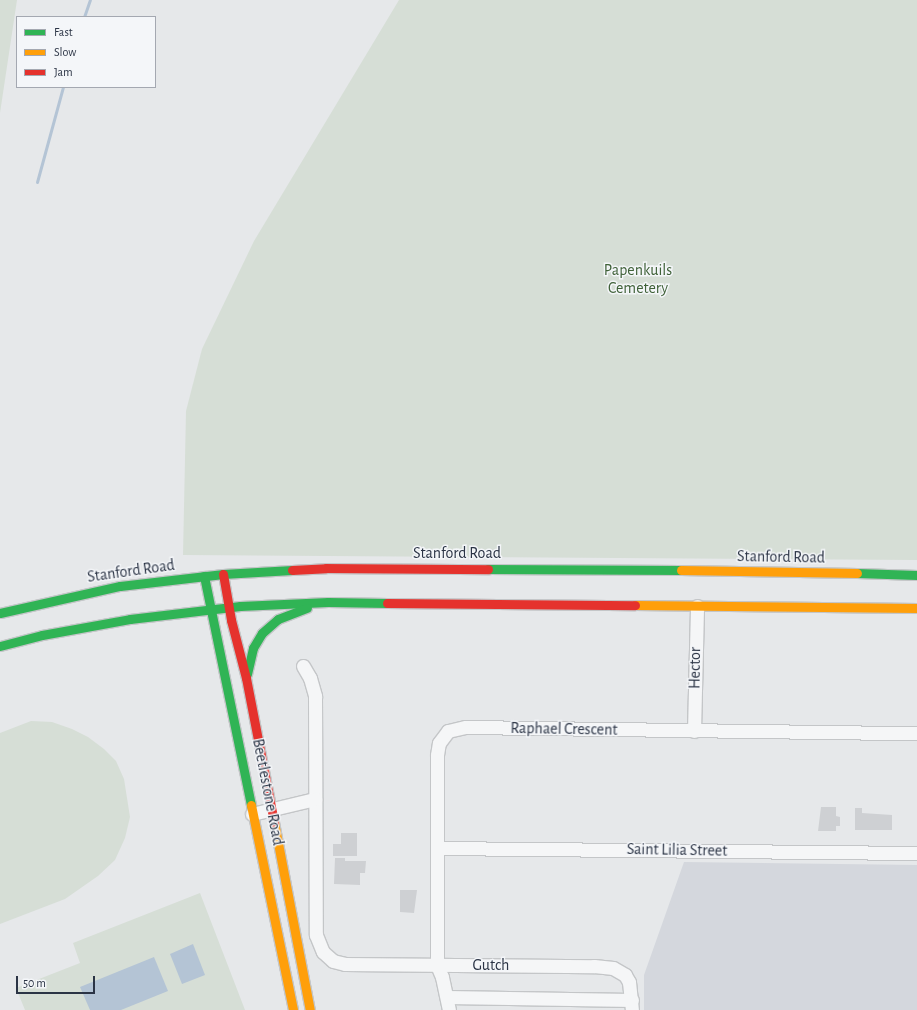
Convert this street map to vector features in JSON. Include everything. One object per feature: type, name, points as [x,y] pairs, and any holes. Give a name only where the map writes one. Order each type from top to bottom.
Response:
[{"type":"main road","name":"Stanford Road","points":[[0,614],[95,590],[223,574],[326,568],[758,571],[917,575]]},
{"type":"main road","name":"Beetlestone Road","points":[[223,574],[229,607],[246,678],[310,1010]]},
{"type":"main road","name":"Beetlestone Road","points":[[204,576],[293,1010]]},
{"type":"main road","points":[[246,678],[253,648],[259,637],[268,626],[291,613],[328,602]]},
{"type":"main road","points":[[0,646],[109,622],[229,607],[328,602],[917,608]]},
{"type":"street","name":"Hector","points":[[694,731],[696,606]]},
{"type":"street","points":[[252,814],[316,799],[316,696],[314,687],[302,666]]},
{"type":"street","name":"Raphael Crescent","points":[[448,1004],[442,977],[437,965],[437,755],[439,743],[448,731],[466,727],[917,733]]},
{"type":"street","name":"Gutch","points":[[316,799],[316,935],[323,952],[333,961],[345,964],[594,966],[613,968],[625,975],[629,982],[632,1005]]},
{"type":"street","name":"Saint Lilia Street","points":[[437,848],[917,853]]},
{"type":"street","points":[[448,1004],[632,1005]]},
{"type":"shaded area","points":[[684,862],[917,865],[917,1010],[644,1010],[644,975]]},
{"type":"green space","points":[[0,0],[17,0],[0,113]]},
{"type":"green space","name":"Papenkuils Cemetery","points":[[399,0],[917,0],[917,560],[183,555],[186,411],[202,349],[254,241]]},
{"type":"green space","points":[[31,721],[52,722],[72,729],[88,737],[104,749],[116,761],[124,779],[130,817],[125,838],[115,860],[98,876],[65,899],[0,924],[0,733]]},
{"type":"green space","points":[[200,893],[245,1010],[25,1010],[16,988],[80,963],[73,943]]},
{"type":"water","points":[[193,944],[205,975],[182,984],[170,954]]},
{"type":"water","points":[[154,957],[168,991],[121,1010],[90,1010],[80,987]]},
{"type":"building","points":[[821,807],[836,807],[836,816],[840,817],[840,826],[836,826],[836,831],[818,831]]},
{"type":"building","points":[[855,808],[862,808],[862,813],[892,815],[892,830],[855,830]]},
{"type":"building","points":[[341,833],[357,833],[357,856],[333,856],[333,844],[341,844]]},
{"type":"building","points":[[335,858],[345,858],[345,861],[366,861],[365,873],[360,873],[360,885],[334,884]]},
{"type":"building","points":[[400,890],[417,890],[414,913],[400,912]]},
{"type":"waterway","points":[[84,16],[90,0]]},
{"type":"waterway","points":[[37,182],[63,88]]},
{"type":"traffic: fast","points":[[488,569],[681,570]]},
{"type":"traffic: fast","points":[[0,613],[120,586],[223,574],[292,570]]},
{"type":"traffic: fast","points":[[857,573],[917,575]]},
{"type":"traffic: fast","points":[[204,576],[251,805]]},
{"type":"traffic: fast","points":[[0,646],[42,635],[130,619],[240,606],[328,602],[387,603]]},
{"type":"traffic: fast","points":[[247,674],[253,648],[262,633],[278,619],[307,608]]},
{"type":"traffic: slow","points":[[681,570],[857,573]]},
{"type":"traffic: slow","points":[[635,605],[917,608]]},
{"type":"traffic: slow","points":[[251,805],[293,1010]]},
{"type":"traffic: slow","points":[[274,822],[310,1010]]},
{"type":"traffic: jam","points":[[292,570],[326,568],[488,569]]},
{"type":"traffic: jam","points":[[223,574],[231,620],[246,678],[274,822]]},
{"type":"traffic: jam","points":[[387,603],[635,605]]}]
